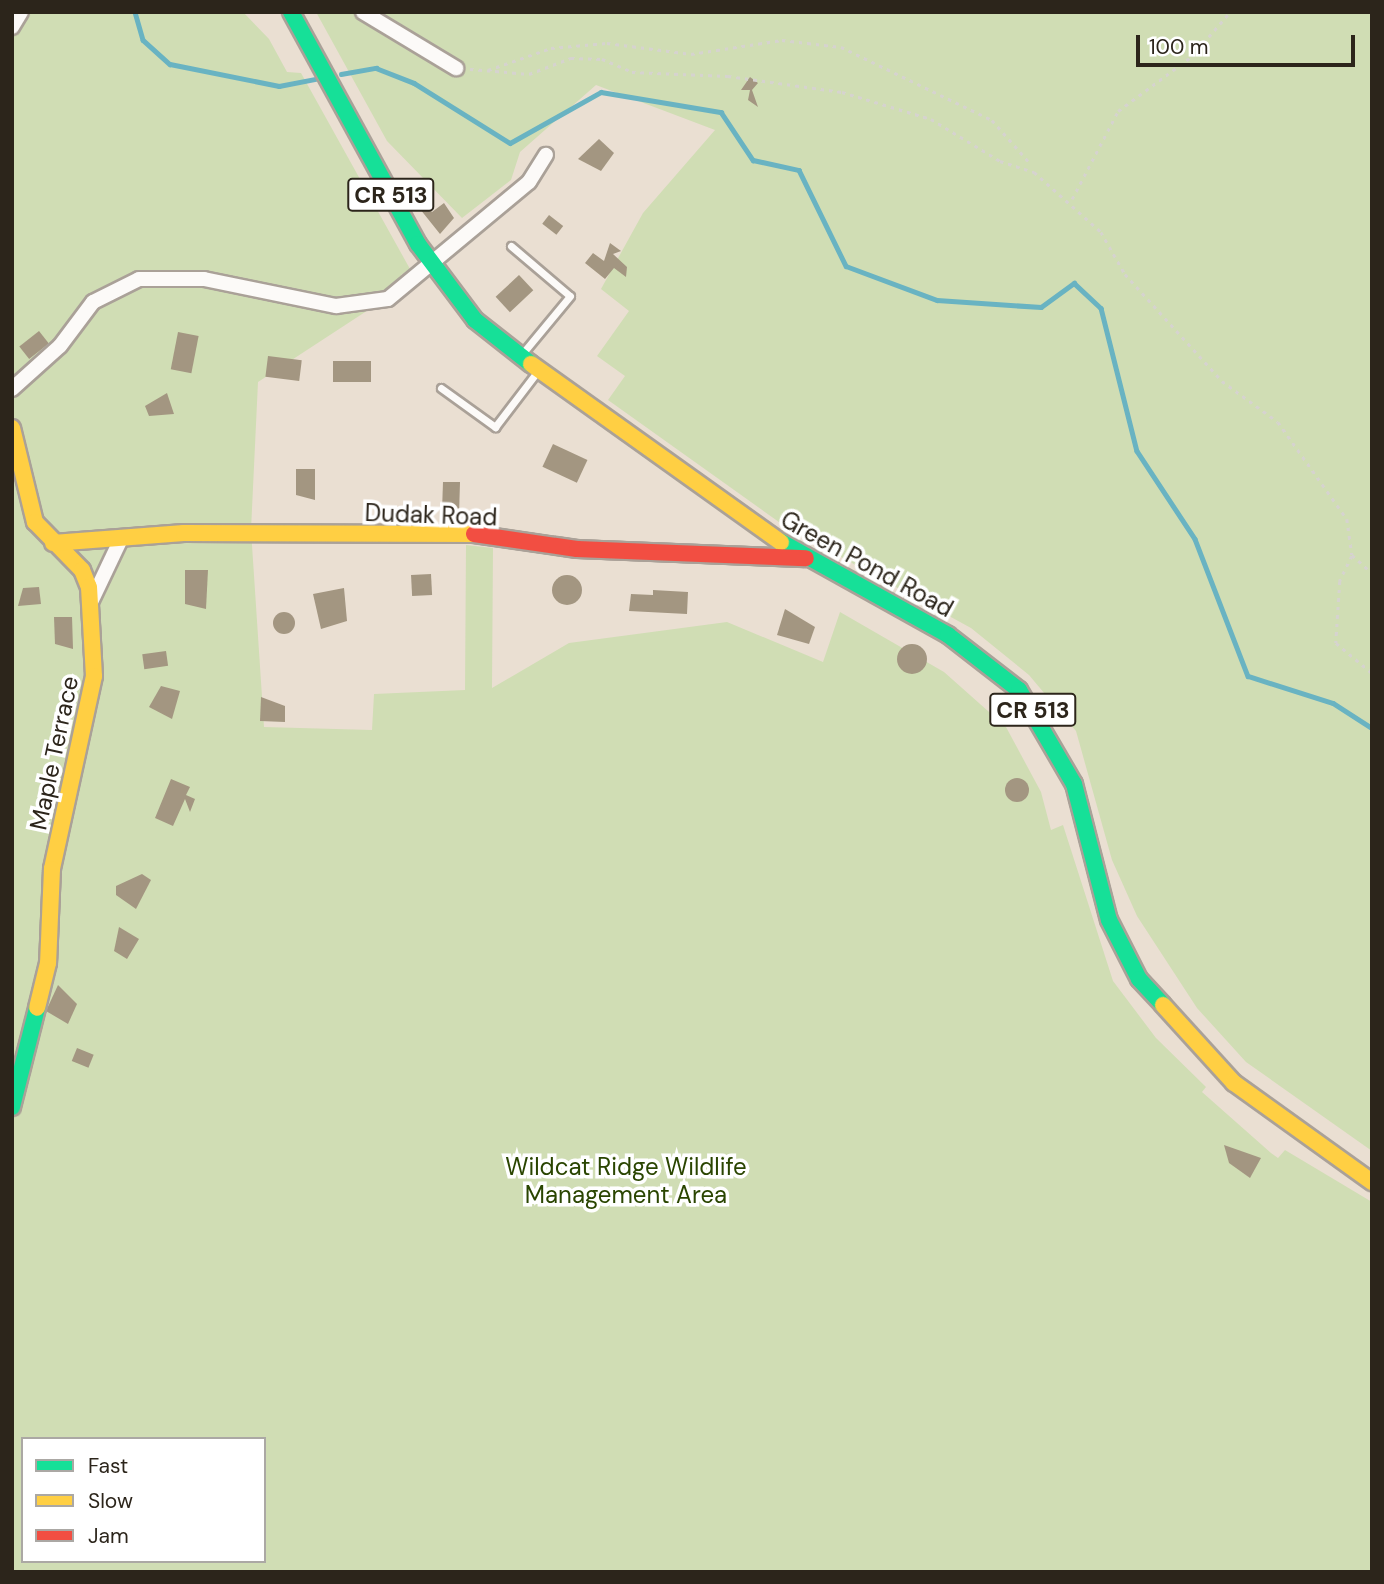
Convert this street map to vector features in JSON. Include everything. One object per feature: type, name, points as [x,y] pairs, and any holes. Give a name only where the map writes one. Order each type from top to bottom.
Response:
[{"type":"main road","name":"Green Pond Road","points":[[293,13],[433,265],[475,320],[538,372],[806,558],[948,635],[1018,690],[1074,784],[1109,920],[1139,979],[1234,1083],[1372,1182]]},
{"type":"main road","name":"Maple Terrace","points":[[12,428],[35,523],[82,570],[92,600],[92,701],[52,869],[48,963],[12,1107]]},
{"type":"main road","name":"Dudak Road","points":[[53,543],[283,531],[465,533],[577,550],[806,558]]},
{"type":"street","points":[[12,27],[21,12]]},
{"type":"street","points":[[363,12],[456,68]]},
{"type":"street","points":[[12,389],[60,346],[93,302],[139,279],[181,276],[359,306],[388,299],[433,265],[529,182],[546,155]]},
{"type":"street","points":[[92,600],[121,538]]},
{"type":"lane","points":[[511,246],[570,296],[519,357]]},
{"type":"lane","points":[[441,388],[495,427],[538,372]]},
{"type":"path","points":[[1072,199],[1118,111],[1192,56],[1230,12]]},
{"type":"path","points":[[486,71],[551,48],[607,43],[691,54],[782,40],[841,47],[992,120],[1029,162]]},
{"type":"path","points":[[456,68],[528,74],[571,58],[602,59],[632,72],[728,76],[842,92],[931,119],[1000,161],[1034,172],[1072,199],[1101,232],[1125,274],[1222,381],[1278,422],[1347,519],[1352,555],[1340,581],[1336,643],[1372,673]]},
{"type":"path","points":[[1352,555],[1372,573]]},
{"type":"green space","name":"Wildcat Ridge Wildlife Management Area","points":[[28,12],[243,12],[269,39],[287,72],[301,73],[410,269],[401,275],[408,284],[258,382],[251,530],[264,727],[372,730],[374,694],[465,690],[466,545],[493,548],[492,688],[569,643],[727,622],[823,662],[840,612],[944,672],[1006,727],[1041,792],[1051,830],[1063,825],[1113,981],[1156,1038],[1206,1087],[1202,1092],[1271,1153],[1278,1158],[1285,1150],[1372,1202],[1372,1572],[12,1572],[12,39]]},
{"type":"green space","points":[[316,12],[1372,12],[1372,1151],[1246,1062],[1197,1008],[1137,916],[1112,860],[1076,731],[1029,675],[971,628],[786,527],[608,400],[625,376],[597,356],[629,311],[601,289],[643,213],[715,130],[596,85],[520,152],[511,180],[462,218],[387,141]]},
{"type":"building","points":[[750,77],[758,83],[752,90],[758,107],[748,100],[750,90],[741,90]]},
{"type":"building","points":[[599,139],[614,153],[601,171],[578,159]]},
{"type":"building","points":[[444,203],[454,218],[440,234],[420,209],[426,205],[432,212]]},
{"type":"building","points":[[549,215],[563,226],[556,235],[542,224]]},
{"type":"building","points":[[610,243],[621,251],[613,254],[627,267],[626,277],[614,268],[605,279],[585,263],[593,253],[604,261]]},
{"type":"building","points":[[519,275],[533,290],[510,312],[496,297]]},
{"type":"building","points":[[39,331],[49,344],[29,359],[19,346]]},
{"type":"building","points":[[178,332],[199,336],[191,373],[171,369]]},
{"type":"building","points":[[268,356],[302,360],[299,381],[265,377]]},
{"type":"building","points":[[333,361],[371,361],[371,382],[333,382]]},
{"type":"building","points":[[167,393],[174,414],[149,416],[145,406]]},
{"type":"building","points":[[553,444],[587,460],[577,483],[542,467]]},
{"type":"building","points":[[296,469],[315,469],[315,500],[296,495]]},
{"type":"building","points":[[443,482],[460,482],[459,516],[442,511]]},
{"type":"building","points":[[185,570],[208,570],[206,609],[185,604]]},
{"type":"building","points":[[431,574],[432,595],[412,596],[411,575]]},
{"type":"building","points":[[567,575],[573,576],[581,584],[581,596],[573,604],[567,605],[561,604],[553,596],[552,590],[553,584],[561,576]]},
{"type":"building","points":[[39,587],[41,604],[18,606],[23,588]]},
{"type":"building","points":[[344,588],[347,621],[321,629],[313,594]]},
{"type":"building","points":[[653,590],[688,592],[687,614],[629,611],[631,594],[653,595]]},
{"type":"building","points":[[785,609],[815,627],[809,644],[777,635]]},
{"type":"building","points":[[284,612],[292,615],[295,623],[292,631],[284,634],[276,631],[273,623],[276,615]]},
{"type":"building","points":[[54,617],[72,617],[73,649],[55,644]]},
{"type":"building","points":[[912,644],[918,645],[926,653],[926,665],[918,673],[912,674],[906,673],[898,665],[897,659],[898,653],[906,645]]},
{"type":"building","points":[[166,651],[168,666],[144,669],[142,654]]},
{"type":"building","points":[[161,686],[180,691],[172,719],[149,707]]},
{"type":"building","points":[[261,697],[285,706],[285,722],[260,721]]},
{"type":"building","points":[[1017,778],[1025,782],[1029,790],[1025,798],[1017,802],[1009,798],[1005,790],[1009,782]]},
{"type":"building","points":[[171,779],[190,787],[186,795],[195,799],[190,812],[185,799],[173,826],[155,818]]},
{"type":"building","points":[[142,874],[151,880],[136,909],[116,895],[116,886]]},
{"type":"building","points":[[119,927],[139,939],[127,959],[114,951]]},
{"type":"building","points":[[58,985],[77,1004],[68,1024],[46,1011]]},
{"type":"building","points":[[77,1048],[94,1055],[88,1068],[72,1061]]},
{"type":"building","points":[[1224,1145],[1261,1158],[1250,1178],[1229,1163]]},
{"type":"waterway","points":[[135,12],[143,40],[170,64],[279,86],[315,79]]},
{"type":"waterway","points":[[341,74],[376,68],[414,83],[510,143],[601,92],[721,112],[753,160],[799,170],[846,266],[937,300],[1041,307],[1074,283],[1101,308],[1137,451],[1195,539],[1248,676],[1333,703],[1372,728]]},
{"type":"traffic: fast","points":[[291,12],[418,244],[475,320],[531,364]]},
{"type":"traffic: fast","points":[[781,542],[948,635],[1019,690],[1074,784],[1109,920],[1139,979],[1163,1005]]},
{"type":"traffic: fast","points":[[12,1107],[37,1008]]},
{"type":"traffic: slow","points":[[531,364],[781,542]]},
{"type":"traffic: slow","points":[[12,428],[35,522],[82,570],[89,587],[94,676],[52,869],[48,963],[37,1008]]},
{"type":"traffic: slow","points":[[53,543],[184,533],[474,534]]},
{"type":"traffic: slow","points":[[1163,1005],[1234,1083],[1372,1182]]},
{"type":"traffic: jam","points":[[474,534],[577,549],[806,558]]}]
